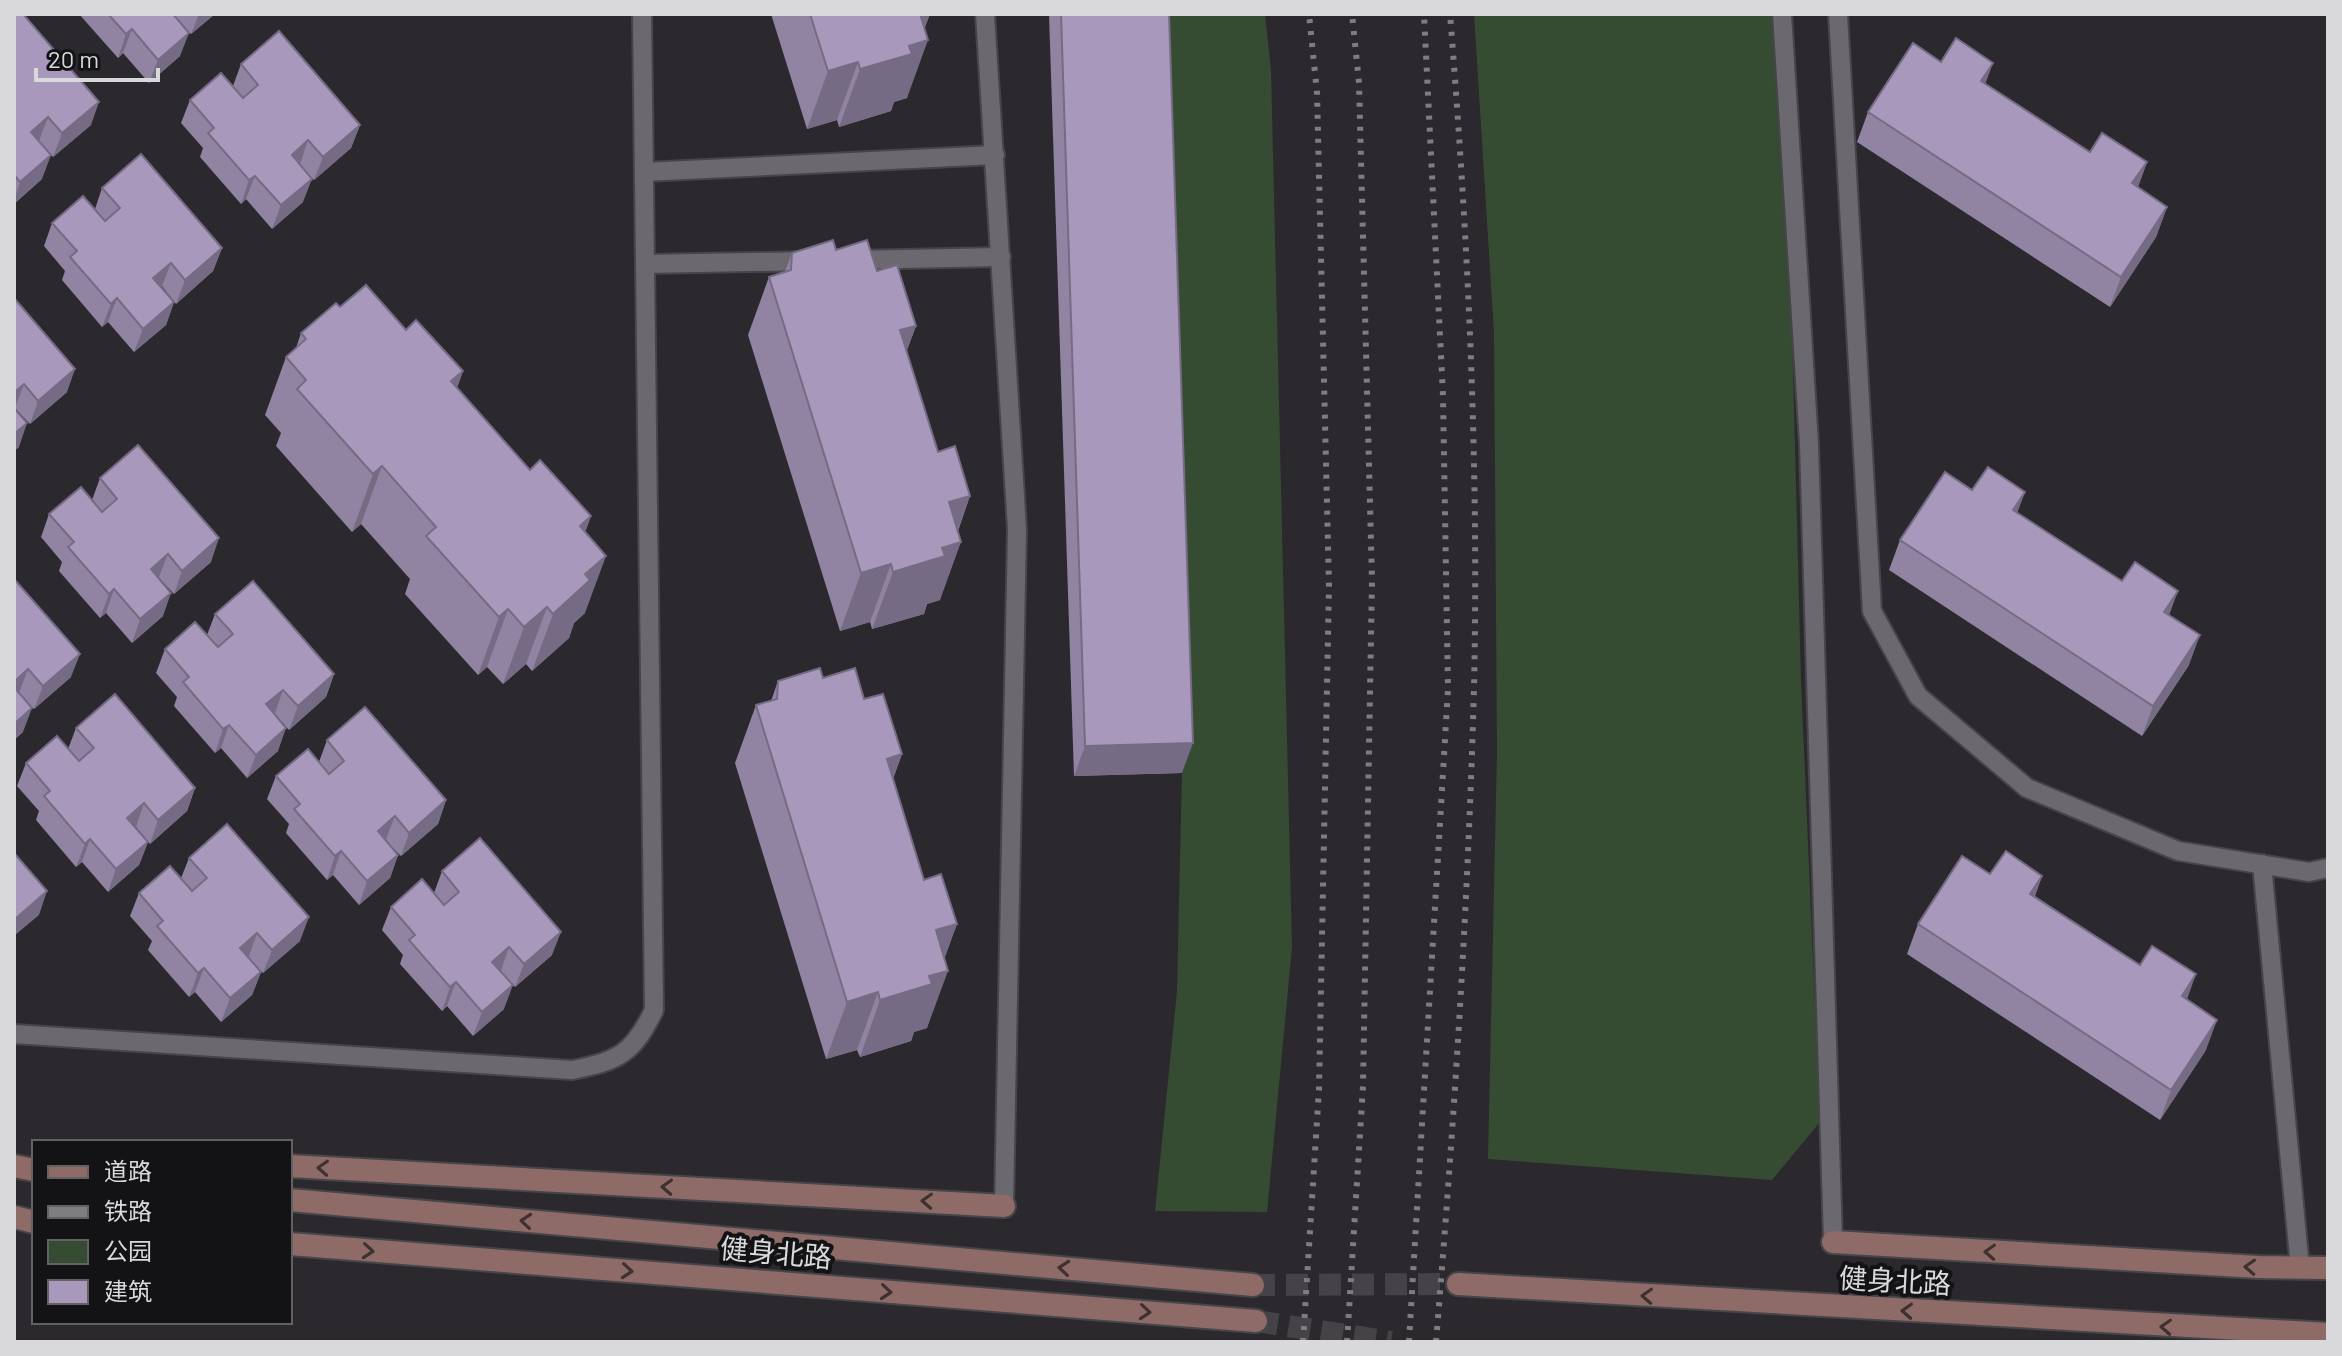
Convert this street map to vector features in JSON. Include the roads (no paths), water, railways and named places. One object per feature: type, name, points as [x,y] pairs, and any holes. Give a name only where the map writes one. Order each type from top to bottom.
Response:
[{"type":"main road","points":[[292,1166],[1004,1206]]},
{"type":"main road","name":"健身北路","points":[[292,1200],[1253,1285]]},
{"type":"main road","points":[[1833,1242],[2328,1268]]},
{"type":"main road","name":"健身北路","points":[[292,1244],[1256,1321]]},
{"type":"main road","name":"健身北路","points":[[1458,1284],[2328,1334]]},
{"type":"lane","points":[[14,1034],[572,1070],[614,1062],[641,1038],[654,1010],[642,14]]},
{"type":"lane","points":[[985,14],[1017,529],[1004,1206]]},
{"type":"lane","points":[[1782,14],[1809,444],[1833,1242]]},
{"type":"lane","points":[[1838,14],[1872,611],[1918,696],[2027,788],[2178,851],[2309,872],[2328,868]]},
{"type":"lane","points":[[644,172],[995,155]]},
{"type":"lane","points":[[645,264],[1001,257]]},
{"type":"lane","points":[[2262,864],[2300,1268]]},
{"type":"tunnel","points":[[1253,1285],[1458,1284]]},
{"type":"tunnel","points":[[1256,1321],[1391,1342]]},
{"type":"railway","points":[[1303,1342],[1319,1089],[1329,586],[1317,93],[1309,14]]},
{"type":"railway","points":[[1347,1342],[1363,1086],[1372,580],[1359,83],[1352,14]]},
{"type":"railway","points":[[1409,1342],[1448,689],[1443,396],[1424,14]]},
{"type":"railway","points":[[1436,1342],[1464,934],[1475,604],[1471,351],[1450,14]]}]
